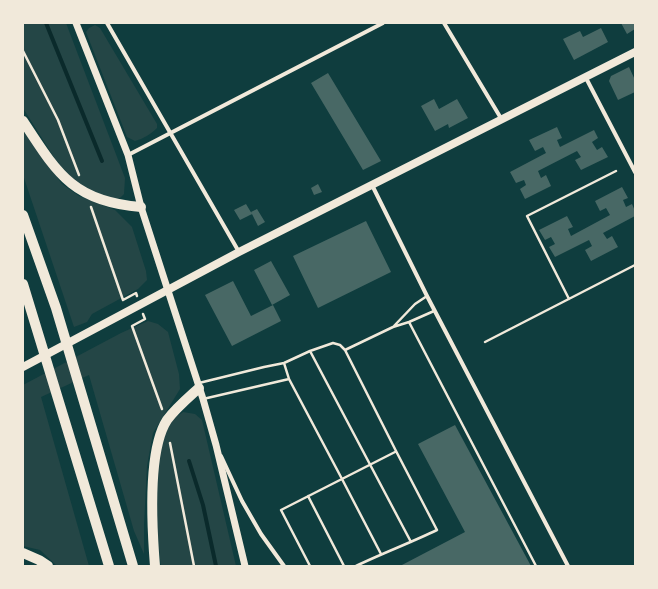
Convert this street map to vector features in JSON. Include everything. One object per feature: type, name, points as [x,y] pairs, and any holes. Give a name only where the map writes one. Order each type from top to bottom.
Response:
[{"type":"highway","points":[[23,120],[53,165],[66,180],[74,186],[94,198],[109,203],[123,206],[141,207]]},
{"type":"highway","points":[[23,215],[56,308],[133,566]]},
{"type":"highway","points":[[23,284],[109,566]]},
{"type":"highway","points":[[156,566],[152,514],[155,460],[160,434],[167,421],[178,407],[199,385]]},
{"type":"highway","points":[[23,553],[48,566]]},
{"type":"main road","points":[[23,367],[240,252],[635,52]]},
{"type":"street","points":[[76,23],[128,154],[141,207],[203,399],[216,445],[245,566]]},
{"type":"street","points":[[107,23],[240,252]]},
{"type":"street","points":[[128,154],[383,23]]},
{"type":"street","points":[[444,23],[502,120]]},
{"type":"street","points":[[586,78],[635,172]]},
{"type":"street","points":[[372,185],[434,311],[568,566]]},
{"type":"street","points":[[216,445],[242,501],[261,534],[284,566]]},
{"type":"lane","points":[[569,299],[527,216],[616,171]]},
{"type":"lane","points":[[485,342],[635,265]]},
{"type":"lane","points":[[393,327],[415,304],[427,296]]},
{"type":"lane","points":[[345,350],[393,327],[434,311]]},
{"type":"lane","points":[[409,322],[536,566]]},
{"type":"lane","points":[[199,385],[284,363],[310,351],[333,343],[340,345],[345,350],[437,530],[380,554],[356,566]]},
{"type":"lane","points":[[310,351],[411,542]]},
{"type":"lane","points":[[284,363],[289,379],[380,554]]},
{"type":"lane","points":[[203,399],[289,379]]},
{"type":"lane","points":[[310,566],[281,510],[396,452]]},
{"type":"lane","points":[[308,496],[344,566]]},
{"type":"shaded area","points":[[23,23],[66,23],[125,178],[124,194],[120,198],[110,199],[75,182],[55,159],[23,108]]},
{"type":"shaded area","points":[[95,25],[100,28],[157,124],[157,128],[155,130],[141,139],[135,141],[127,137],[86,32],[89,28]]},
{"type":"shaded area","points":[[23,131],[62,184],[79,196],[115,210],[132,227],[146,271],[147,280],[138,289],[92,314],[87,322],[74,327],[23,175]]},
{"type":"shaded area","points":[[148,321],[158,324],[168,332],[179,374],[180,389],[153,433],[147,466],[144,554],[134,531],[89,375],[41,397],[89,566],[57,566],[40,550],[23,546],[23,385],[121,333]]},
{"type":"shaded area","points":[[183,412],[195,414],[202,420],[236,566],[161,566],[156,491],[157,471],[164,435],[171,421]]},
{"type":"building","points":[[621,23],[635,23],[635,29],[627,34]]},
{"type":"building","points":[[601,28],[608,42],[574,60],[563,39],[580,31],[583,37]]},
{"type":"building","points":[[629,67],[635,80],[635,92],[618,100],[609,81],[611,76]]},
{"type":"building","points":[[328,73],[381,161],[363,170],[311,83]]},
{"type":"building","points":[[434,99],[439,109],[457,99],[468,118],[449,128],[448,124],[435,131],[421,106]]},
{"type":"building","points":[[557,127],[562,138],[557,140],[560,147],[594,130],[598,138],[592,142],[597,150],[602,147],[608,157],[581,170],[575,160],[581,157],[577,151],[538,171],[541,178],[546,175],[551,186],[525,199],[520,189],[526,185],[524,180],[516,183],[510,172],[546,153],[543,147],[535,151],[529,140]]},
{"type":"building","points":[[318,184],[322,192],[314,195],[311,188]]},
{"type":"building","points":[[622,187],[628,198],[623,200],[626,207],[632,204],[635,211],[635,216],[603,233],[607,239],[612,236],[618,247],[591,261],[585,250],[592,246],[589,240],[555,257],[549,247],[555,244],[551,237],[545,240],[539,230],[567,216],[573,227],[568,229],[571,236],[610,215],[606,208],[600,211],[595,201]]},
{"type":"building","points":[[246,204],[252,214],[240,220],[234,210]]},
{"type":"building","points":[[257,209],[265,222],[258,226],[251,212]]},
{"type":"building","points":[[366,221],[391,272],[318,308],[293,256]]},
{"type":"building","points":[[271,261],[290,295],[272,305],[254,270]]},
{"type":"building","points":[[233,281],[251,316],[273,305],[281,321],[232,346],[205,295]]},
{"type":"building","points":[[455,425],[531,566],[400,566],[465,532],[418,444]]},
{"type":"waterway","points":[[46,23],[102,161]]},
{"type":"waterway","points":[[189,461],[203,505],[216,566]]}]
